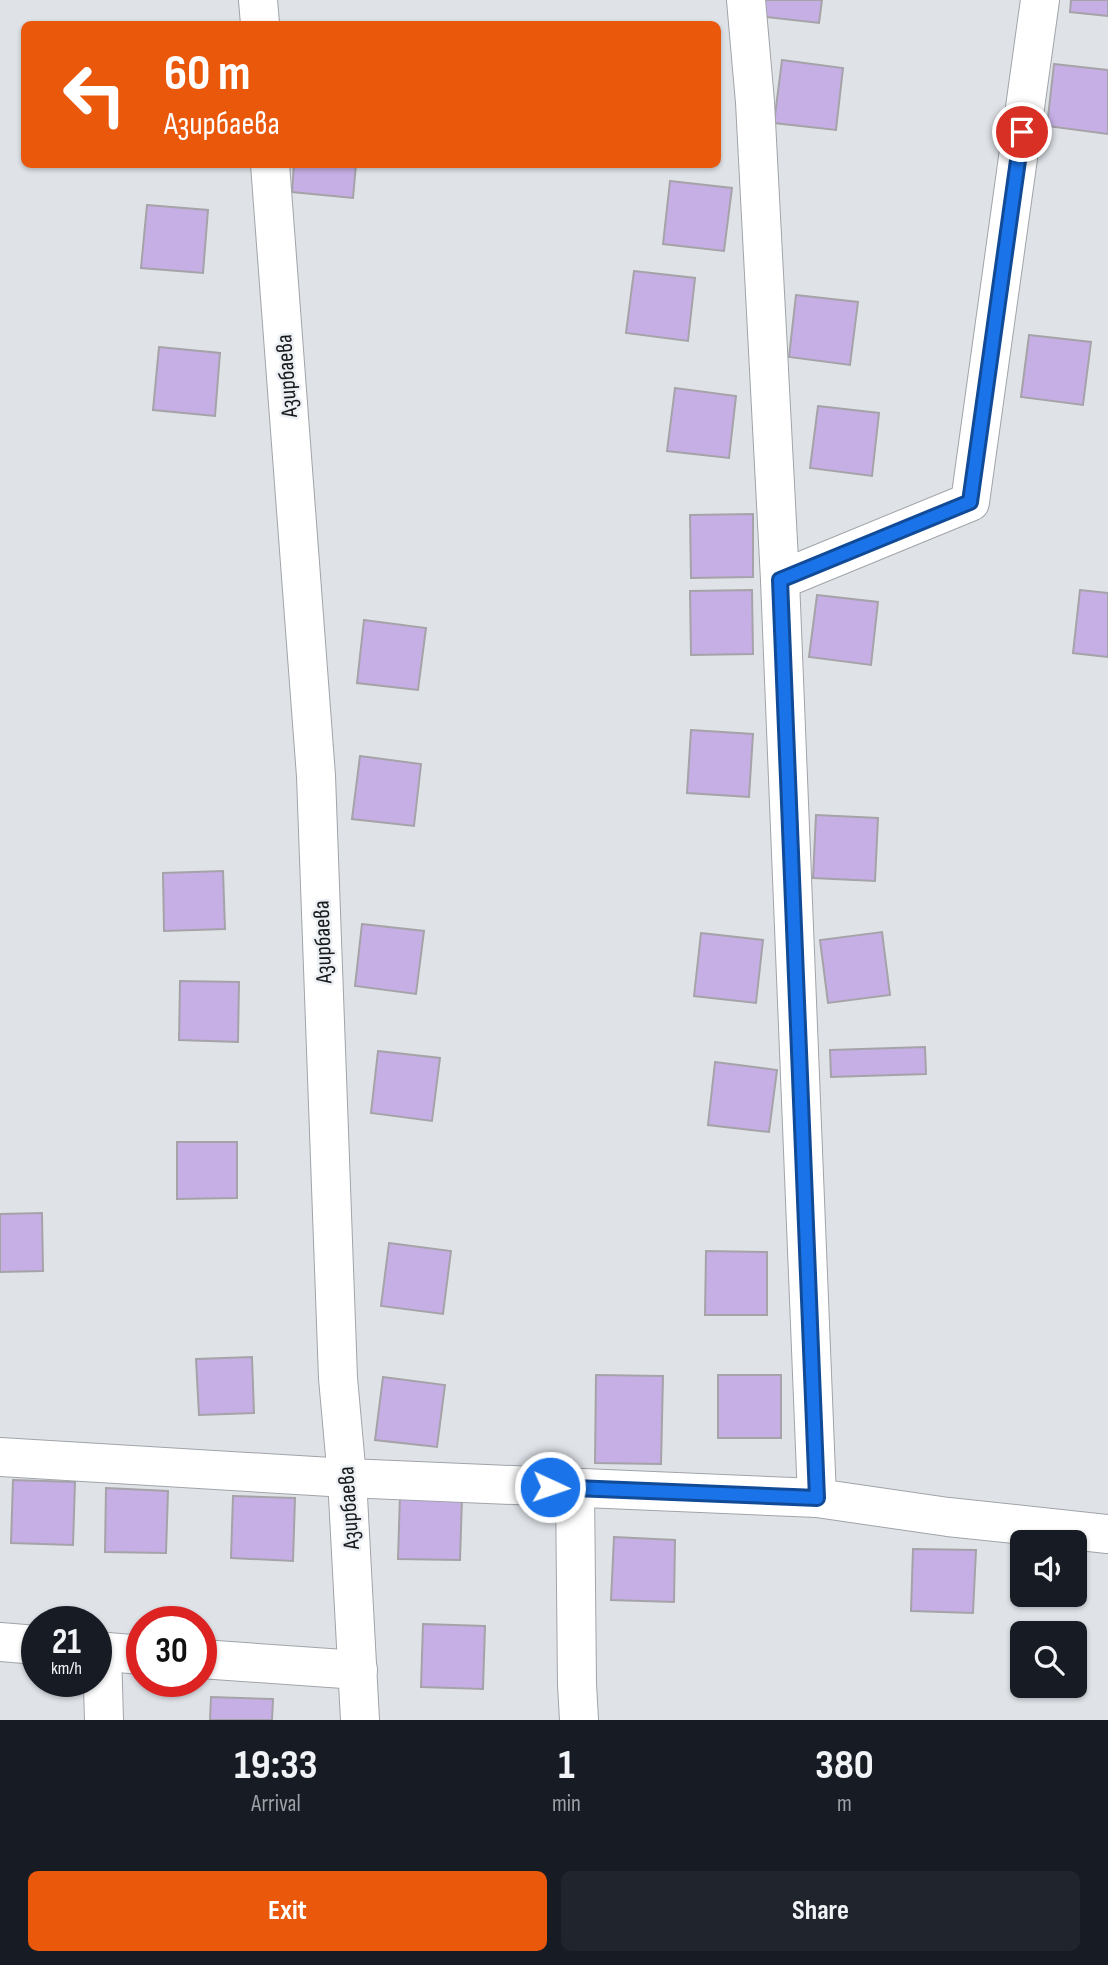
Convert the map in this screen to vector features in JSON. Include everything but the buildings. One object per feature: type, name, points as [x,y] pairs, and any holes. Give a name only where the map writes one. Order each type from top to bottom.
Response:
[{"type":"street","points":[[258,0],[260,21]]},
{"type":"street","points":[[746,0],[755,102],[780,580],[817,1498]]},
{"type":"street","points":[[780,580],[970,502],[1040,0]]},
{"type":"street","name":"Азирбаева","points":[[270,168],[316,776],[338,1378],[347,1478],[360,1720]]},
{"type":"street","points":[[0,1457],[347,1478],[817,1498],[948,1517],[1108,1534]]},
{"type":"street","points":[[575,1488],[579,1720]]},
{"type":"street","points":[[0,1642],[21,1644]]},
{"type":"street","points":[[217,1660],[358,1670]]},
{"type":"street","points":[[102,1697],[104,1720]]},
{"type":"route","points":[[550,1487],[817,1498],[780,580],[970,502],[1022,132]]}]
